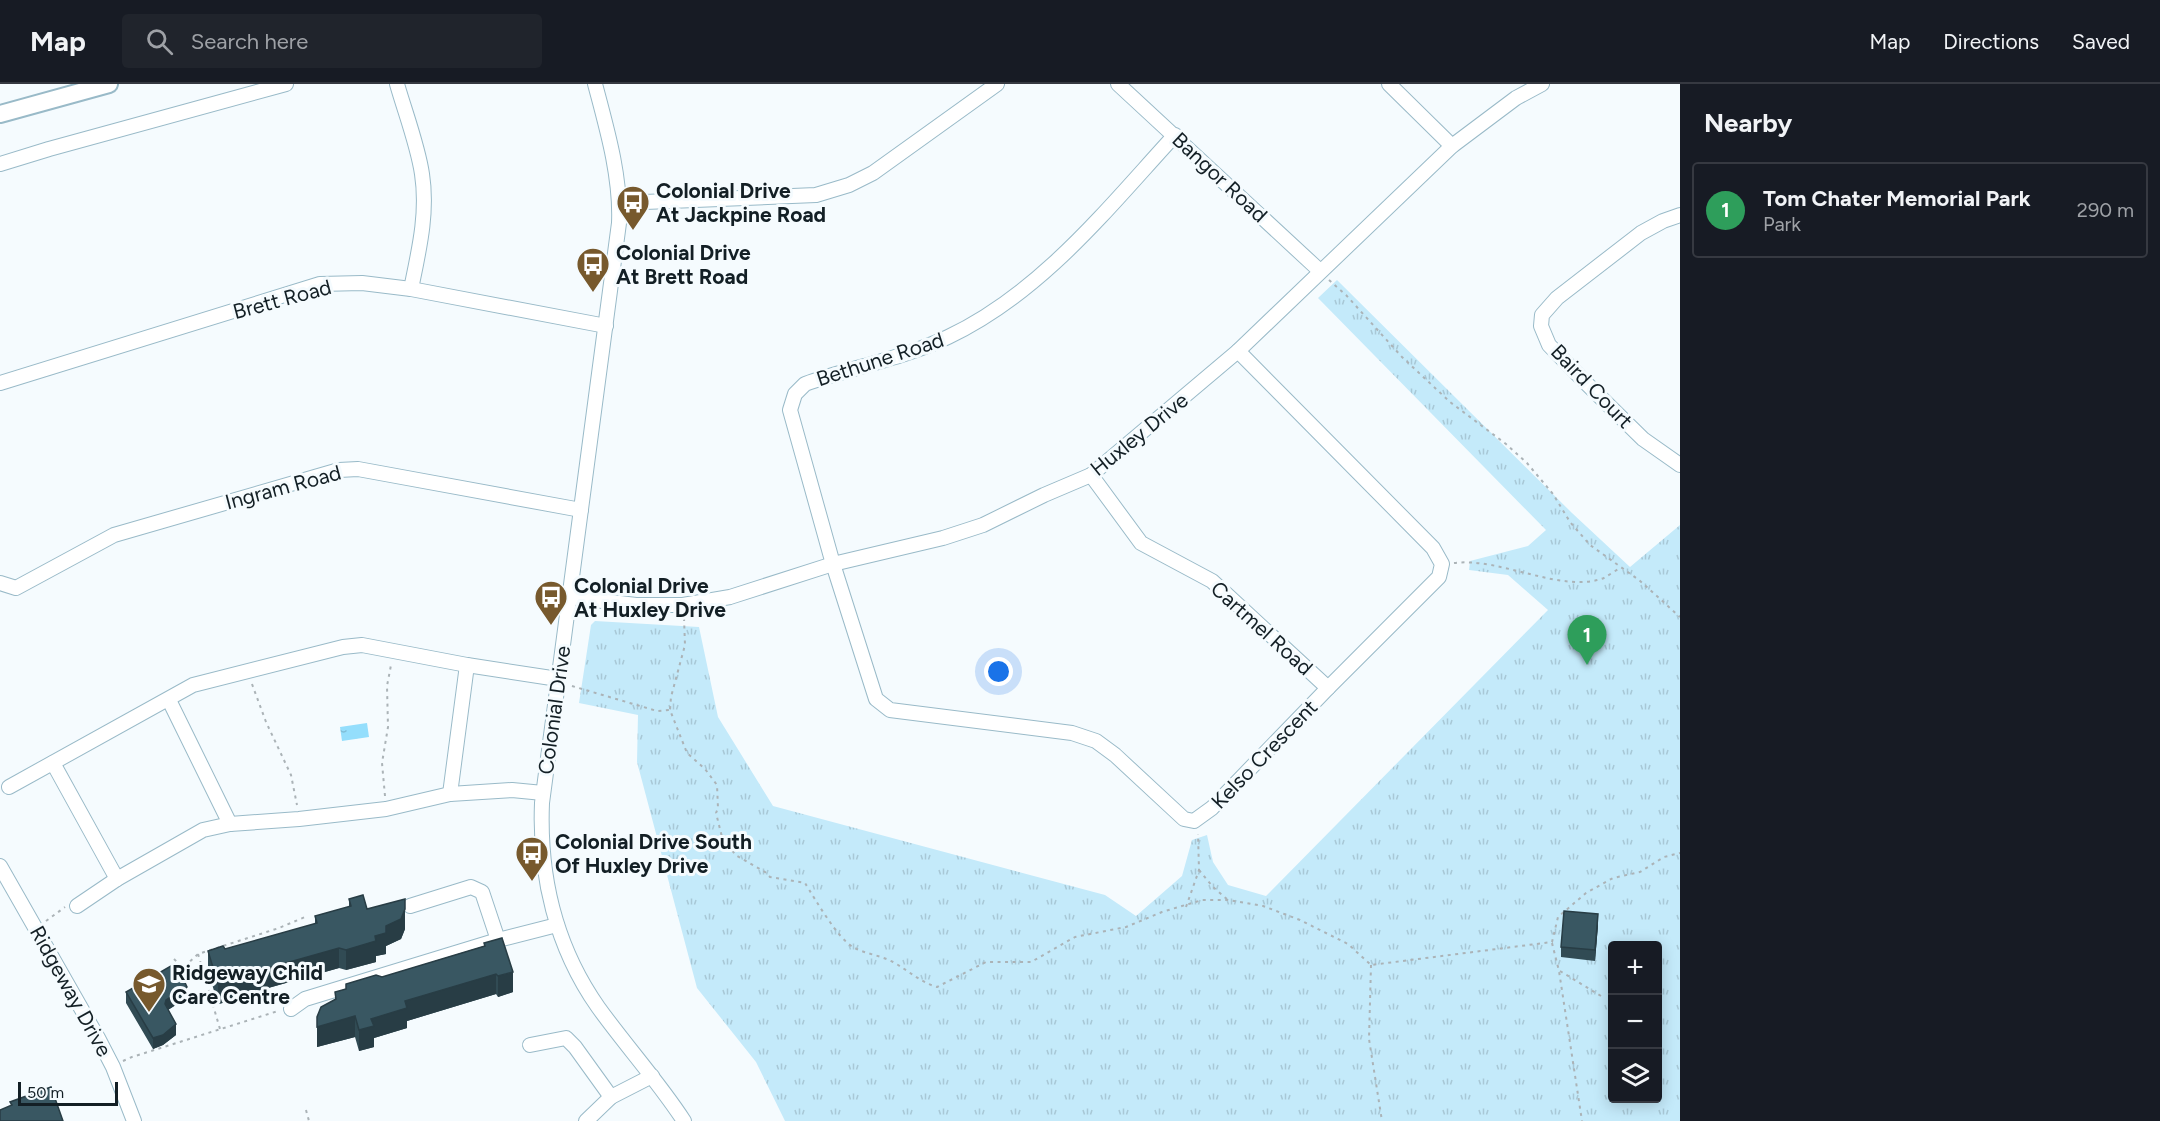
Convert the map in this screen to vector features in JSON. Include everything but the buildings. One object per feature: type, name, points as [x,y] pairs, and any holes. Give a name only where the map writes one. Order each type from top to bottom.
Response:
[{"type":"main road","points":[[0,114],[109,84]]},
{"type":"street","points":[[0,164],[286,84]]},
{"type":"street","points":[[397,84],[422,172],[424,196],[423,231],[411,289]]},
{"type":"street","name":"Colonial Drive","points":[[595,84],[611,151],[620,203],[617,243],[543,793],[541,827],[543,860],[548,893],[557,925],[570,958],[586,988],[598,1008],[684,1121]]},
{"type":"street","points":[[620,203],[816,195],[849,185],[873,173],[997,84]]},
{"type":"street","name":"Bangor Road","points":[[1119,84],[1320,271]]},
{"type":"street","points":[[1389,84],[1452,146]]},
{"type":"street","name":"Huxley Drive","points":[[569,597],[636,605],[683,605],[730,597],[833,564],[944,538],[983,525],[1091,475],[1238,351],[1452,146],[1516,98],[1542,84]]},
{"type":"street","name":"Bethune Road","points":[[833,564],[790,410],[795,394],[805,384],[891,360],[948,337],[1000,308],[1060,258],[1175,135]]},
{"type":"street","name":"Baird Court","points":[[1680,215],[1641,233],[1557,298],[1542,315],[1541,326],[1549,345],[1585,382],[1643,438],[1680,465]]},
{"type":"street","name":"Brett Road","points":[[0,383],[320,285],[362,283],[411,289],[606,326]]},
{"type":"street","points":[[1238,351],[1433,548],[1442,564]]},
{"type":"street","name":"Ingram Road","points":[[0,583],[16,588],[114,536],[339,470],[358,469],[581,510]]},
{"type":"street","name":"Cartmel Road","points":[[1091,475],[1141,543],[1212,580],[1328,688]]},
{"type":"street","name":"Kelso Crescent","points":[[833,564],[876,699],[890,710],[1072,733],[1096,741],[1116,755],[1184,819],[1194,821],[1212,808],[1438,577],[1442,564]]},
{"type":"street","points":[[9,787],[193,686],[247,670],[343,647],[362,645],[558,679]]},
{"type":"street","points":[[450,794],[467,665]]},
{"type":"street","points":[[169,700],[230,824]]},
{"type":"street","points":[[53,762],[117,879]]},
{"type":"street","points":[[77,906],[117,879],[203,830],[230,824],[386,809],[450,794],[512,790],[543,793]]},
{"type":"street","name":"Ridgeway Drive","points":[[0,866],[113,1067],[134,1121]]},
{"type":"street","points":[[410,906],[471,887],[482,892],[498,940]]},
{"type":"street","points":[[291,1009],[305,999],[498,940],[557,925]]},
{"type":"street","points":[[530,1045],[566,1038],[611,1097]]},
{"type":"street","points":[[586,1121],[611,1097],[652,1076]]},
{"type":"path","points":[[1320,271],[1346,295],[1402,357],[1450,402],[1506,444],[1527,463],[1553,494],[1570,522],[1590,545],[1639,580],[1680,617]]},
{"type":"path","points":[[1442,564],[1464,561],[1507,567],[1558,580],[1582,582],[1604,578],[1621,567]]},
{"type":"path","points":[[683,605],[685,645],[671,697],[670,710],[687,753],[705,769],[717,785],[718,808],[716,813],[723,841],[737,856],[770,877],[805,883],[828,919],[852,947],[882,956],[923,983],[938,987],[986,962],[1031,962],[1075,937],[1126,927],[1162,912],[1186,907],[1202,900],[1228,900],[1263,906],[1300,920],[1348,944],[1371,966],[1370,1039],[1382,1121]]},
{"type":"path","points":[[386,809],[382,763],[387,727],[387,686],[393,650]]},
{"type":"path","points":[[247,670],[266,722],[291,775],[299,819]]},
{"type":"path","points":[[558,679],[578,690],[657,711],[670,710]]},
{"type":"path","points":[[1186,907],[1198,870],[1199,838],[1194,821]]},
{"type":"path","points":[[1582,1121],[1559,971],[1552,942],[1558,917],[1586,893],[1612,878],[1640,872],[1664,857],[1680,853]]},
{"type":"path","points":[[1198,870],[1228,900]]},
{"type":"path","points":[[36,928],[69,904],[77,906]]},
{"type":"path","points":[[174,959],[183,968],[198,954],[279,928],[305,917]]},
{"type":"path","points":[[1371,966],[1552,942]]},
{"type":"path","points":[[198,954],[220,1029]]},
{"type":"path","points":[[1559,971],[1601,996]]},
{"type":"path","points":[[113,1067],[132,1057],[277,1011],[291,1009]]},
{"type":"path","points":[[306,1110],[309,1121]]},
{"type":"green space","points":[[1337,280],[1572,513],[1630,567],[1680,525],[1680,1121],[785,1121],[756,1062],[697,988],[637,762],[638,715],[579,703],[591,625],[595,621],[699,627],[718,717],[773,806],[1105,895],[1136,916],[1182,876],[1192,840],[1207,835],[1213,862],[1228,885],[1266,896],[1548,610],[1508,575],[1469,570],[1470,561],[1528,546],[1546,530],[1318,298]]},
{"type":"water","points":[[367,723],[369,737],[342,741],[340,727]]},
{"type":"place","name":"Colonial Drive At Jackpine Road","points":[[633,231]]},
{"type":"place","name":"Colonial Drive At Brett Road","points":[[593,293]]},
{"type":"place","name":"Colonial Drive At Huxley Drive","points":[[551,626]]},
{"type":"place","name":"Tom Chater Memorial Park","points":[[1587,665]]},
{"type":"place","name":"Colonial Drive South Of Huxley Drive","points":[[532,882]]},
{"type":"place","name":"Ridgeway Child Care Centre","points":[[149,1013]]}]
